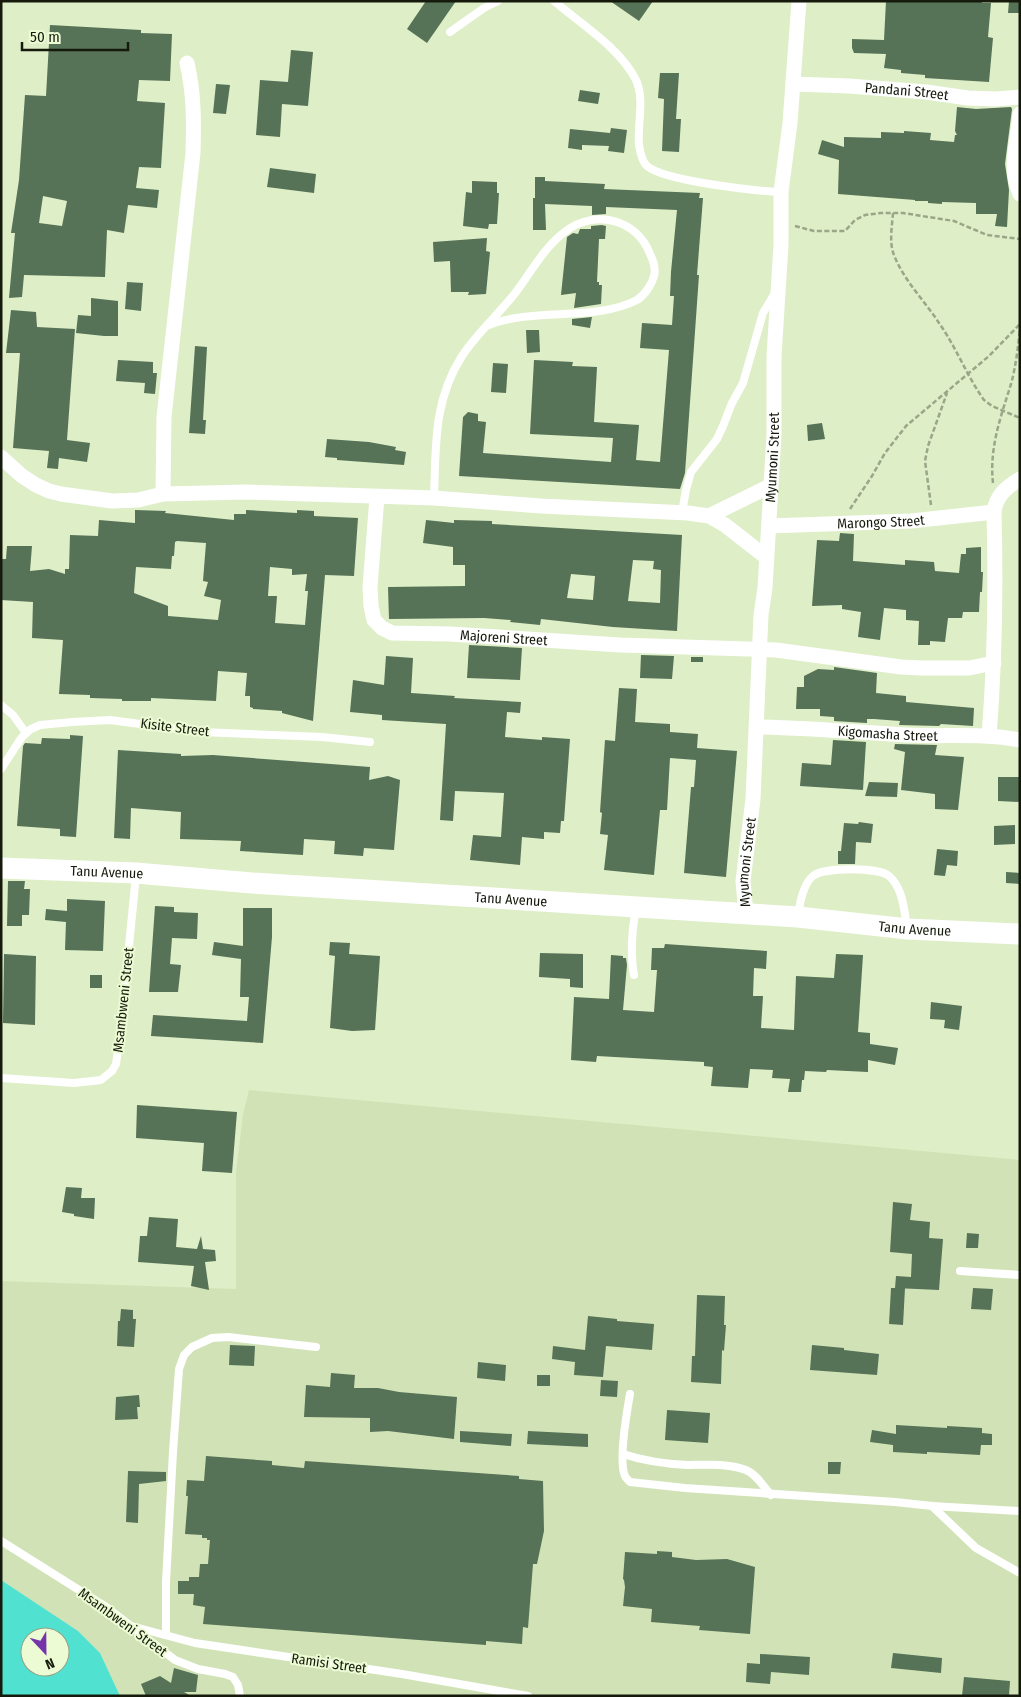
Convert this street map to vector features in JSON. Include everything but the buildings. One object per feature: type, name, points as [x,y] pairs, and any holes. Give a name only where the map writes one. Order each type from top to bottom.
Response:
[{"type":"street","name":"Myumoni Street","points":[[746,914],[743,882],[753,798],[760,649],[774,435],[774,356],[781,245],[781,192],[793,84],[799,1]]},
{"type":"street","points":[[163,494],[164,417],[193,153],[192,86],[187,63]]},
{"type":"street","name":"Pandani Street","points":[[793,84],[926,92],[968,98],[996,99],[1020,97]]},
{"type":"street","points":[[1020,114],[1014,157],[1016,182],[1020,194]]},
{"type":"street","points":[[1,457],[36,486],[61,494],[124,502],[163,494],[245,492],[434,498],[540,506],[682,512],[709,516],[741,536],[766,557]]},
{"type":"street","points":[[989,736],[996,597],[995,506],[1007,488],[1020,479]]},
{"type":"street","points":[[709,516],[770,486]]},
{"type":"street","name":"Majoreni Street","points":[[377,497],[370,596],[374,620],[392,633],[464,634],[620,645],[776,650],[901,667],[970,668],[994,663]]},
{"type":"street","name":"Marongo Street","points":[[769,526],[934,519],[995,506]]},
{"type":"street","name":"Kigomasha Street","points":[[757,726],[906,735],[989,736],[1020,740]]},
{"type":"street","name":"Tanu Avenue","points":[[1,868],[136,874],[636,908],[798,917],[908,929],[1020,934]]},
{"type":"lane","points":[[450,32],[484,8],[498,1]]},
{"type":"lane","points":[[554,1],[616,52],[627,65],[636,81],[640,103],[639,145],[642,159],[647,167],[657,172],[688,180],[757,191],[781,192]]},
{"type":"lane","points":[[434,498],[437,422],[447,387],[462,356],[514,294],[557,238],[581,223],[599,219],[613,221],[642,237],[647,246],[655,270],[654,277],[646,291],[636,300],[603,310],[512,318],[489,325]]},
{"type":"lane","points":[[682,512],[691,472],[717,439],[732,403],[743,383],[763,313],[778,287]]},
{"type":"lane","points":[[1,705],[13,715],[26,733],[1,768]]},
{"type":"lane","name":"Kisite Street","points":[[26,733],[40,725],[110,720],[201,732],[322,737],[370,742]]},
{"type":"lane","points":[[798,917],[800,902],[805,889],[809,880],[816,874],[830,870],[880,872],[889,876],[899,891],[908,929]]},
{"type":"lane","name":"Msambweni Street","points":[[1,1078],[74,1083],[101,1080],[112,1071],[116,1064],[120,1037],[136,874]]},
{"type":"lane","points":[[634,975],[632,955],[636,908]]},
{"type":"lane","points":[[960,1271],[1020,1275]]},
{"type":"lane","points":[[166,1635],[166,1582],[173,1452],[179,1369],[184,1355],[192,1347],[212,1338],[228,1337],[316,1347]]},
{"type":"lane","points":[[630,1394],[623,1454],[625,1477],[630,1482],[932,1506],[1020,1510]]},
{"type":"lane","points":[[623,1454],[640,1460],[722,1465],[745,1470],[751,1473],[771,1494]]},
{"type":"lane","points":[[932,1506],[976,1548],[1020,1573]]},
{"type":"lane","name":"Msambweni Street","points":[[1,1541],[88,1595],[175,1660],[198,1670],[233,1677],[238,1685],[240,1696]]},
{"type":"lane","name":"Ramisi Street","points":[[131,1626],[195,1643],[402,1674],[528,1696]]},
{"type":"path","points":[[780,220],[814,231],[845,231],[860,217],[894,213],[928,216],[954,221],[987,235],[1020,239]]},
{"type":"path","points":[[894,213],[891,232],[894,256],[919,297],[940,324],[984,400],[992,406],[1020,418]]},
{"type":"path","points":[[838,524],[863,489],[894,439],[919,414],[947,393],[994,351],[1020,324]]},
{"type":"path","points":[[995,506],[992,466],[996,433],[1013,374],[1020,329]]},
{"type":"path","points":[[934,519],[928,492],[925,461],[928,446],[947,393]]},
{"type":"shaded area","points":[[249,1090],[1020,1160],[1020,1696],[120,1696],[100,1653],[78,1631],[1,1580],[1,1281],[236,1289],[236,1173],[243,1114]]},
{"type":"water","points":[[1,1580],[78,1631],[100,1653],[120,1696],[1,1696]]}]
